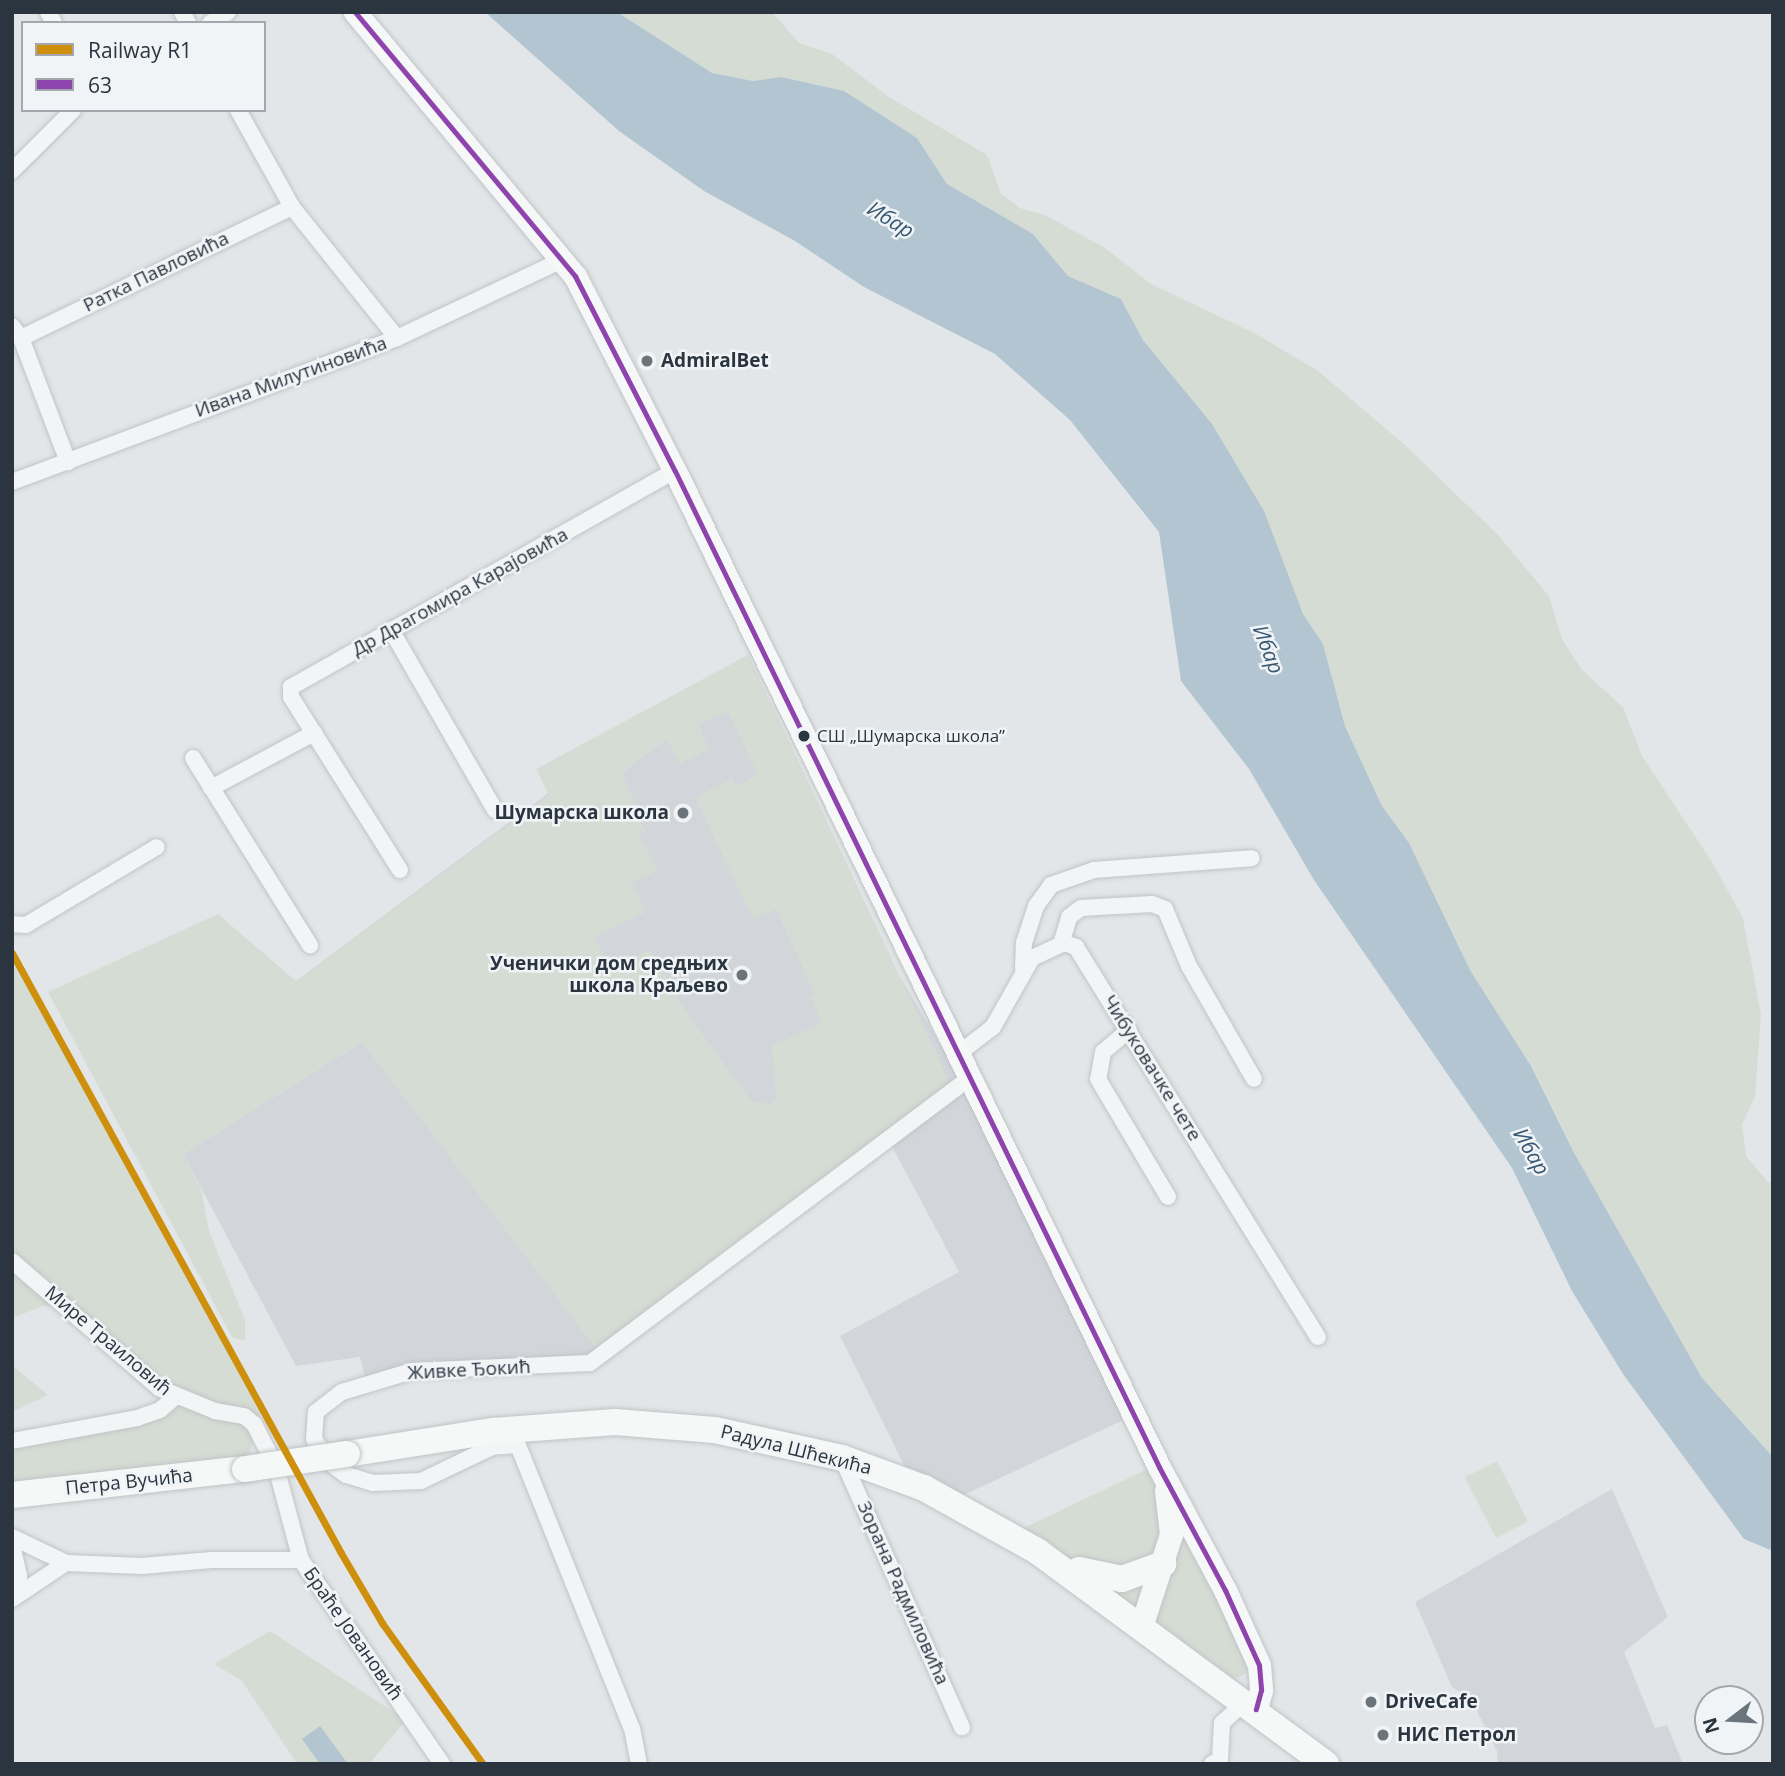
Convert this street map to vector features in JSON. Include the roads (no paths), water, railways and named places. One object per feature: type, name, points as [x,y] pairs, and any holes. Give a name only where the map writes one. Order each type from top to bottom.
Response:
[{"type":"main road","name":"Радула Шћекића","points":[[245,1469],[493,1431],[615,1422],[715,1430],[842,1458],[924,1488],[1037,1551],[1254,1700],[1326,1764]]},
{"type":"main road","name":"Петра Вучића","points":[[12,1495],[245,1469]]},
{"type":"main road","points":[[1037,1551],[1110,1579],[1127,1578],[1163,1564]]},
{"type":"street","points":[[355,12],[418,93],[564,259],[675,471],[1159,1467],[1243,1628],[1259,1665],[1254,1700],[1222,1723],[1220,1760],[1212,1764]]},
{"type":"street","points":[[12,172],[72,112]]},
{"type":"street","points":[[239,112],[292,207],[397,338]]},
{"type":"street","name":"Ратка Павловића","points":[[15,332],[292,207]]},
{"type":"street","name":"Ивана Милутиновића","points":[[12,482],[397,338],[564,259]]},
{"type":"street","points":[[15,332],[68,462]]},
{"type":"street","name":"Др Драгомира Карајовића","points":[[400,870],[290,697],[291,687],[675,471]]},
{"type":"street","points":[[391,630],[495,810]]},
{"type":"street","points":[[211,788],[314,733]]},
{"type":"street","points":[[193,758],[310,944]]},
{"type":"street","points":[[12,924],[26,925],[157,847]]},
{"type":"street","points":[[1023,968],[1024,943],[1036,906],[1051,885],[1094,870],[1252,858]]},
{"type":"street","points":[[958,1054],[993,1027],[1023,968],[1046,948],[1060,944],[1069,917],[1080,908],[1152,904],[1165,909],[1189,966],[1254,1079]]},
{"type":"street","name":"Чибуковачке чете","points":[[1060,944],[1076,947],[1318,1337]]},
{"type":"street","points":[[1129,1030],[1102,1052],[1098,1079],[1168,1197]]},
{"type":"street","name":"Живке Ђокић","points":[[639,1764],[632,1729],[518,1445],[492,1447],[421,1481],[373,1483],[346,1475],[329,1462],[314,1439],[316,1412],[342,1392],[412,1371],[590,1363],[970,1078]]},
{"type":"street","name":"Мире Траиловић","points":[[12,1261],[155,1385],[175,1397],[244,1416],[254,1424],[271,1456],[301,1560]]},
{"type":"street","points":[[12,1441],[137,1418],[160,1410],[175,1397]]},
{"type":"street","name":"Зорана Радмиловића","points":[[842,1458],[962,1728]]},
{"type":"street","points":[[1142,1624],[1163,1564],[1172,1518],[1159,1467]]},
{"type":"street","name":"Браће Јовановић","points":[[12,1537],[66,1563],[142,1566],[212,1560],[301,1560],[442,1764]]},
{"type":"street","points":[[12,1545],[19,1576],[12,1591]]},
{"type":"street","points":[[12,1598],[66,1563]]},
{"type":"water","name":"Ибар","points":[[485,12],[617,12],[712,73],[753,81],[781,77],[844,91],[917,138],[947,184],[1033,234],[1068,276],[1121,299],[1143,340],[1212,424],[1264,511],[1303,614],[1323,644],[1345,726],[1382,806],[1409,843],[1470,970],[1531,1066],[1573,1151],[1702,1378],[1773,1457],[1773,1551],[1744,1539],[1623,1374],[1572,1291],[1512,1168],[1314,880],[1249,769],[1181,681],[1159,532],[1070,420],[995,354],[864,287],[795,241],[704,191],[619,131]]},
{"type":"water","points":[[320,1726],[348,1764],[320,1764],[302,1739]]},
{"type":"rail line","name":"R1","points":[[12,953],[341,1553],[382,1623],[483,1764]]},
{"type":"place","name":"AdmiralBet","points":[[647,361]]},
{"type":"place","name":"СШ „Шумарска школа”","points":[[804,736]]},
{"type":"place","name":"Шумарска школа","points":[[683,813]]},
{"type":"place","name":"Ученички дом средњих школа Краљево","points":[[742,975]]},
{"type":"place","name":"DriveCafe","points":[[1371,1702]]},
{"type":"place","name":"НИС Петрол","points":[[1383,1735]]}]
